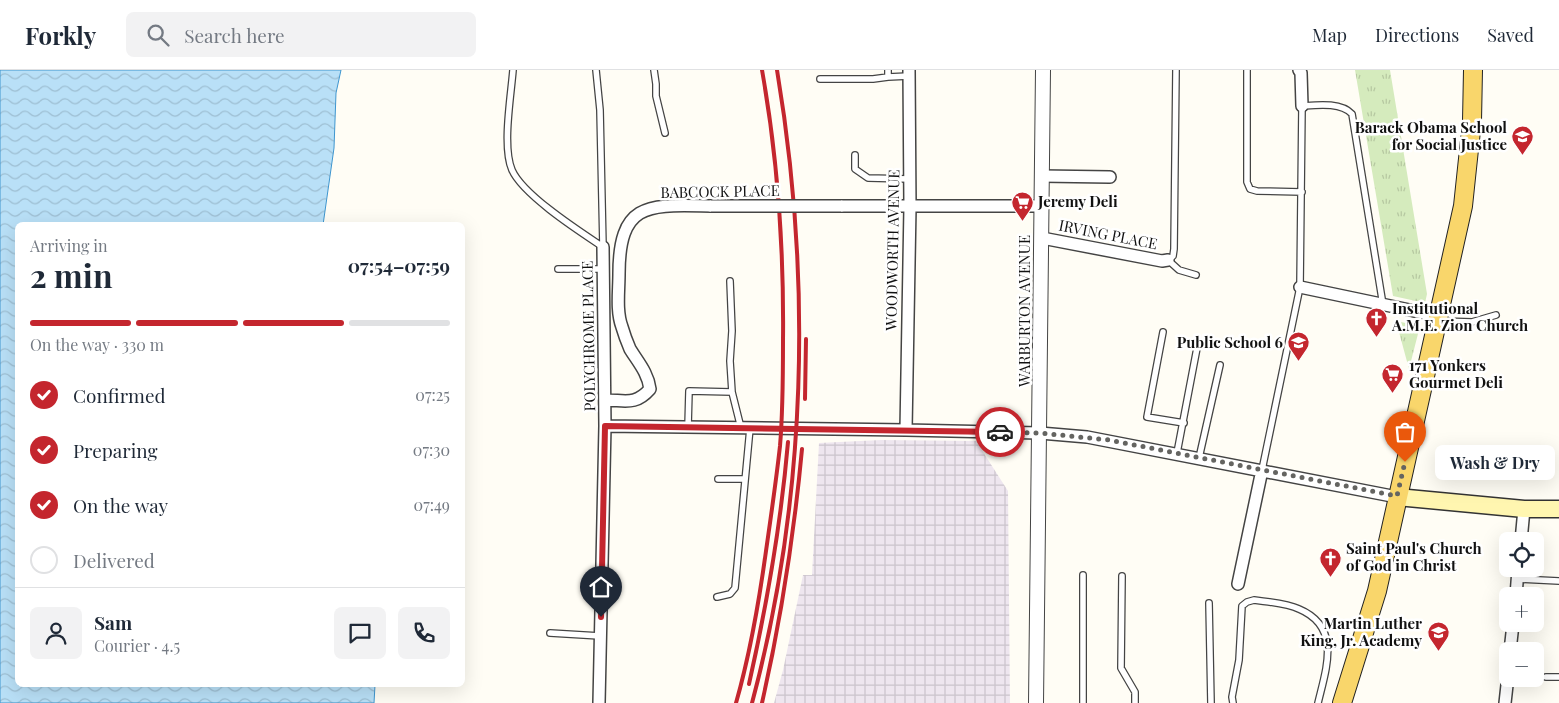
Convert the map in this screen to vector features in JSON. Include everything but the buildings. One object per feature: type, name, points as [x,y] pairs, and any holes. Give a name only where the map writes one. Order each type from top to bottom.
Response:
[{"type":"main road","points":[[1342,703],[1372,608],[1464,206],[1471,131],[1473,70]]},
{"type":"main road","points":[[1397,496],[1524,509],[1559,509]]},
{"type":"street","name":"WARBURTON AVENUE","points":[[1036,703],[1043,70]]},
{"type":"street","points":[[1299,70],[1301,73],[1302,106]]},
{"type":"street","name":"WOODWORTH AVENUE","points":[[906,430],[910,73]]},
{"type":"street","points":[[1042,176],[1110,177]]},
{"type":"street","name":"BABCOCK PLACE","points":[[605,400],[633,402],[643,397],[650,389],[649,378],[629,347],[621,324],[619,309],[620,249],[624,231],[638,214],[651,208],[666,205],[1042,206]]},
{"type":"street","name":"IRVING PLACE","points":[[1042,238],[1162,261],[1168,260]]},
{"type":"street","name":"POLYCHROME PLACE","points":[[599,703],[605,426],[603,246]]},
{"type":"street","points":[[1300,288],[1383,305],[1438,319]]},
{"type":"street","points":[[603,310],[619,309]]},
{"type":"street","points":[[605,426],[1040,433],[1087,437],[1397,496]]},
{"type":"street","points":[[1238,584],[1262,470]]},
{"type":"street","points":[[1522,532],[1524,509]]},
{"type":"street","points":[[1505,703],[1507,687]]},
{"type":"lane","points":[[513,70],[508,145],[511,169],[521,185],[572,225],[603,246]]},
{"type":"lane","points":[[596,70],[600,110],[603,246]]},
{"type":"lane","points":[[654,70],[656,96],[665,133]]},
{"type":"lane","points":[[1176,70],[1174,249],[1173,256],[1168,260],[1178,270],[1196,275]]},
{"type":"lane","points":[[1247,70],[1247,182],[1250,188],[1257,191],[1302,192]]},
{"type":"lane","points":[[820,79],[873,79],[888,73],[910,73]]},
{"type":"lane","points":[[1262,470],[1281,370],[1300,288],[1302,106],[1336,106],[1348,109],[1352,114],[1383,305]]},
{"type":"lane","points":[[855,155],[854,169],[868,178],[910,179]]},
{"type":"lane","points":[[558,269],[603,269]]},
{"type":"lane","points":[[717,598],[730,594],[735,588],[745,479],[745,428],[732,392],[730,281]]},
{"type":"lane","points":[[1438,319],[1472,322],[1496,315]]},
{"type":"lane","points":[[1162,332],[1147,417],[1184,423]]},
{"type":"lane","points":[[1177,454],[1198,348]]},
{"type":"lane","points":[[1199,458],[1220,365]]},
{"type":"lane","points":[[688,427],[689,392],[732,392]]},
{"type":"lane","points":[[718,479],[745,479]]},
{"type":"lane","points":[[1082,703],[1083,575]]},
{"type":"lane","points":[[1122,576],[1121,668],[1135,692],[1135,703]]},
{"type":"lane","points":[[1536,577],[1559,581]]},
{"type":"lane","points":[[1233,703],[1232,697],[1239,660],[1242,606],[1254,600],[1298,608],[1311,615],[1320,623],[1328,644],[1328,660],[1318,703]]},
{"type":"lane","points":[[1209,603],[1211,703]]},
{"type":"lane","points":[[550,633],[600,636]]},
{"type":"lane","points":[[1546,677],[1559,677]]},
{"type":"shaded area","points":[[881,440],[976,441],[1008,491],[1010,703],[774,703],[803,575],[812,575],[819,443]]},
{"type":"green space","points":[[1355,70],[1390,70],[1427,294],[1425,303],[1393,296]]},
{"type":"green space","points":[[1396,321],[1420,326],[1409,369]]},
{"type":"water","points":[[0,70],[341,70],[336,93],[334,148],[323,222],[15,222],[15,687],[375,687],[374,703],[0,703]]},
{"type":"railway","points":[[736,703],[750,647],[760,589],[777,473],[782,420],[783,307],[781,239],[776,171],[762,70]]},
{"type":"railway","points":[[752,703],[770,626],[784,547],[793,468],[798,388],[799,308],[796,228],[777,70]]},
{"type":"railway","points":[[805,399],[806,339]]},
{"type":"railway","points":[[749,684],[773,563],[788,442]]},
{"type":"railway","points":[[762,703],[786,577],[802,449]]},
{"type":"way so far","points":[[1000,432],[1040,433],[1109,440],[1397,496],[1405,462]]},
{"type":"place","name":"Barack Obama School for Social Justice","points":[[1523,156]]},
{"type":"place","name":"Jeremy Deli","points":[[1022,221]]},
{"type":"place","name":"Institutional A.M.E. Zion Church","points":[[1376,337]]},
{"type":"place","name":"Public School 6","points":[[1299,362]]},
{"type":"place","name":"171 Yonkers Gourmet Deli","points":[[1393,394]]},
{"type":"place","name":"Wash & Dry","points":[[1405,462]]},
{"type":"place","name":"Saint Paul's Church of God in Christ","points":[[1330,577]]},
{"type":"place","name":"Martin Luther King, Jr. Academy","points":[[1438,652]]},
{"type":"route","points":[[601,617],[605,426],[1000,432]]}]
